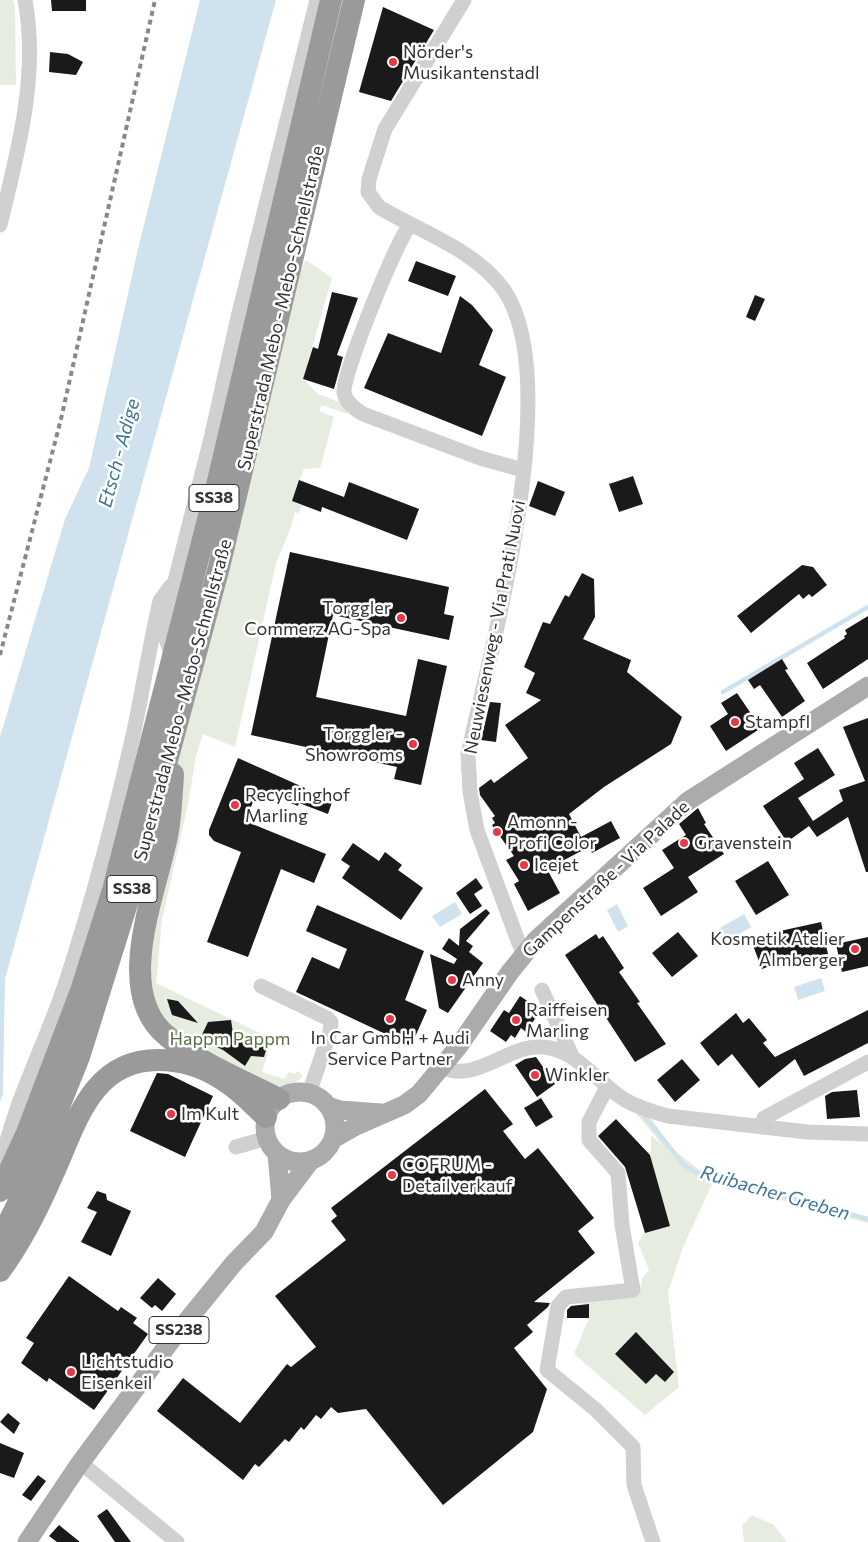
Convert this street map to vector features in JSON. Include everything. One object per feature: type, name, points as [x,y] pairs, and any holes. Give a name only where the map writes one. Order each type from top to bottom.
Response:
[{"type":"highway","name":"Superstrada Mebo - Mebo-Schnellstraße","points":[[0,1191],[27,1133],[81,991],[113,890],[219,476],[331,0]]},
{"type":"highway","name":"Superstrada Mebo - Mebo-Schnellstraße","points":[[0,1240],[29,1181],[79,1057],[140,865],[177,719],[219,567],[354,0]]},
{"type":"highway","points":[[177,719],[168,831],[140,955],[140,984],[143,998],[148,1011],[166,1036],[194,1055],[272,1127]]},
{"type":"highway","points":[[0,1271],[26,1232],[79,1114],[100,1082],[124,1066],[138,1062],[169,1060],[206,1070],[242,1093],[272,1127]]},
{"type":"main road","name":"Gampenstraße - Via Palade","points":[[333,1139],[382,1113],[404,1104],[419,1094],[442,1066],[524,954],[549,928],[688,801],[868,686]]},
{"type":"main road","points":[[282,1200],[272,1127],[288,1094],[309,1094]]},
{"type":"main road","name":"SS238","points":[[309,1094],[328,1106]]},
{"type":"main road","name":"Gampenstraße - Via Palade","points":[[328,1106],[340,1110],[382,1113]]},
{"type":"main road","points":[[328,1106],[334,1126],[333,1139]]},
{"type":"main road","points":[[272,1127],[293,1161],[311,1160]]},
{"type":"main road","name":"SS238","points":[[27,1542],[81,1463],[173,1338],[234,1263],[264,1232],[282,1200],[311,1160],[324,1152],[333,1139]]},
{"type":"street","points":[[0,225],[21,139],[30,67],[28,17],[25,0]]},
{"type":"street","points":[[172,658],[165,636],[175,581],[317,0]]},
{"type":"street","name":"Neuwiesenweg - Via Prati Nuovi","points":[[464,0],[385,129],[369,179],[368,192],[373,202],[480,264],[503,289],[516,310],[524,337],[528,408],[517,525],[468,754],[470,792],[477,830],[524,954]]},
{"type":"street","points":[[410,225],[393,252],[345,384],[345,398],[363,414],[480,458],[523,470]]},
{"type":"street","points":[[0,1171],[6,1138],[66,984],[105,847],[134,730],[148,650],[160,601],[175,581]]},
{"type":"street","points":[[261,986],[327,1018],[331,1022],[330,1032],[309,1094]]},
{"type":"street","points":[[542,990],[573,1058]]},
{"type":"street","points":[[442,1066],[458,1072],[470,1070],[527,1047],[559,1050],[573,1058],[607,1087],[645,1110],[668,1116],[807,1132],[868,1134]]},
{"type":"street","points":[[763,1127],[764,1118],[868,1062]]},
{"type":"street","points":[[607,1087],[590,1122],[589,1140],[618,1173],[622,1225],[633,1290],[566,1297],[558,1306],[547,1370],[595,1408],[633,1447],[634,1484],[653,1542]]},
{"type":"street","points":[[236,1147],[272,1127]]},
{"type":"street","points":[[81,1463],[177,1542]]},
{"type":"green space","points":[[0,0],[13,0],[15,6],[16,85],[0,85]]},
{"type":"green space","name":"Happm Pappm","points":[[306,260],[332,278],[303,379],[318,394],[350,406],[347,414],[322,405],[319,411],[334,417],[320,468],[304,469],[292,501],[302,506],[299,513],[295,512],[276,563],[235,747],[203,734],[196,756],[188,804],[162,920],[156,983],[272,1039],[262,1072],[284,1079],[289,1072],[295,1074],[297,1071],[302,1074],[302,1077],[293,1085],[282,1088],[194,1055],[143,998],[177,719],[297,275]]},
{"type":"green space","points":[[625,1100],[645,1110],[674,1150],[698,1169],[868,1217],[868,1223],[713,1182],[683,1247],[668,1292],[679,1387],[645,1415],[574,1354],[589,1318],[589,1304],[567,1303],[639,1295],[642,1279],[649,1270],[638,1243],[645,1233],[670,1226],[651,1162],[651,1135],[664,1147]]},
{"type":"green space","points":[[752,1515],[774,1525],[787,1542],[744,1542],[742,1526]]},
{"type":"water","name":"Etsch - Adige","points":[[200,0],[276,0],[5,979],[3,1094],[0,1102],[0,737],[65,519],[89,468],[138,249]]},
{"type":"water","points":[[455,902],[462,914],[440,927],[432,916]]},
{"type":"water","points":[[617,904],[628,926],[618,932],[607,910]]},
{"type":"water","points":[[744,914],[751,927],[728,941],[720,928]]},
{"type":"water","points":[[821,978],[825,991],[798,1000],[794,987]]},
{"type":"building","points":[[51,0],[86,0],[86,11],[52,11]]},
{"type":"building","name":"Nörder's Musikantenstadl","points":[[383,7],[434,30],[391,101],[359,92]]},
{"type":"building","points":[[50,52],[68,54],[83,62],[76,75],[49,72]]},
{"type":"building","points":[[416,261],[456,276],[448,296],[408,281]]},
{"type":"building","points":[[332,292],[358,298],[337,355],[343,357],[334,389],[303,379],[313,347],[318,349]]},
{"type":"building","points":[[755,295],[765,299],[755,321],[746,317]]},
{"type":"building","points":[[460,296],[472,305],[493,330],[479,365],[506,377],[482,436],[364,388],[388,333],[441,353]]},
{"type":"building","points":[[633,476],[643,504],[619,512],[609,484]]},
{"type":"building","points":[[299,480],[344,497],[349,482],[419,509],[407,540],[322,507],[321,512],[292,501]]},
{"type":"building","points":[[538,481],[565,492],[555,516],[529,506]]},
{"type":"building","points":[[290,552],[449,587],[444,614],[454,616],[449,640],[333,615],[316,697],[406,716],[418,659],[447,666],[421,785],[394,779],[397,767],[251,735]]},
{"type":"building","points":[[802,565],[813,567],[827,585],[812,597],[809,594],[803,599],[799,594],[751,633],[737,616]]},
{"type":"building","points":[[582,573],[594,579],[595,617],[583,639],[631,660],[627,672],[682,717],[671,744],[604,787],[569,814],[581,837],[611,821],[620,838],[592,853],[589,847],[547,869],[560,893],[528,911],[514,884],[519,881],[506,860],[514,856],[492,825],[495,823],[492,818],[495,816],[480,795],[479,788],[491,779],[494,783],[528,758],[505,725],[541,700],[526,693],[535,673],[524,667],[543,622],[550,624],[565,595],[569,597]]},
{"type":"building","points":[[868,616],[868,659],[823,689],[807,663],[845,638],[844,636],[847,634],[845,630]]},
{"type":"building","points":[[782,659],[788,669],[785,670],[805,701],[782,717],[760,685],[754,689],[748,680]]},
{"type":"building","name":"Stampfl","points":[[737,693],[756,721],[753,723],[758,730],[726,751],[710,726],[728,714],[721,703]]},
{"type":"building","points":[[490,702],[501,703],[496,742],[481,740]]},
{"type":"building","points":[[868,718],[868,872],[866,872],[848,817],[817,837],[809,826],[787,842],[763,806],[804,779],[794,763],[818,748],[835,775],[798,798],[813,821],[843,801],[839,790],[865,781],[843,727]]},
{"type":"building","points":[[238,758],[305,788],[304,791],[332,802],[328,814],[299,803],[298,806],[258,790],[245,821],[326,854],[314,883],[281,869],[248,957],[207,942],[241,852],[214,841],[209,835],[209,830]]},
{"type":"building","points":[[698,808],[706,823],[704,824],[724,854],[688,877],[698,892],[661,916],[643,888],[674,868],[662,850],[686,835],[679,824]]},
{"type":"building","points":[[353,843],[379,861],[385,852],[402,865],[398,870],[423,888],[401,920],[342,878],[350,866],[341,860]]},
{"type":"building","points":[[768,861],[789,895],[756,915],[735,881]]},
{"type":"building","points":[[476,878],[483,888],[474,894],[482,906],[470,914],[456,893]]},
{"type":"building","points":[[317,905],[424,951],[405,1000],[427,1010],[411,1046],[296,992],[312,957],[339,969],[347,949],[306,931]]},
{"type":"building","points":[[486,909],[490,913],[466,941],[473,946],[469,952],[483,963],[448,1013],[439,1008],[430,954],[454,964],[457,959],[442,949],[449,938],[459,946],[460,929]]},
{"type":"building","points":[[821,922],[828,954],[802,960],[801,954],[762,969],[752,943],[780,931]]},
{"type":"building","points":[[678,932],[698,956],[672,977],[652,953]]},
{"type":"building","points":[[596,934],[599,939],[603,936],[624,968],[619,972],[640,1002],[637,1003],[666,1044],[635,1062],[565,955]]},
{"type":"building","points":[[868,937],[868,966],[842,972],[836,944]]},
{"type":"building","name":"Raiffeisen Marling","points":[[520,996],[541,1010],[526,1032],[521,1028],[515,1038],[511,1035],[506,1042],[490,1031],[504,1010],[509,1013]]},
{"type":"building","points":[[167,999],[178,1001],[198,1023],[172,1015]]},
{"type":"building","points":[[868,1010],[868,1043],[804,1076],[795,1059],[759,1088],[732,1054],[718,1066],[700,1043],[736,1013],[743,1023],[749,1018],[767,1040],[763,1043],[775,1057]]},
{"type":"building","points":[[231,1020],[233,1033],[252,1042],[254,1036],[269,1040],[264,1057],[251,1056],[245,1066],[223,1050],[200,1039],[208,1022]]},
{"type":"building","name":"Winkler","points":[[536,1057],[555,1084],[537,1097],[515,1065],[525,1059]]},
{"type":"building","points":[[682,1059],[700,1080],[675,1102],[657,1080]]},
{"type":"building","name":"Im Kult","points":[[157,1073],[168,1074],[213,1096],[185,1157],[130,1131]]},
{"type":"building","points":[[485,1089],[513,1124],[503,1131],[525,1159],[538,1148],[594,1218],[578,1231],[595,1253],[534,1302],[550,1303],[548,1307],[527,1325],[533,1332],[514,1348],[547,1389],[533,1432],[443,1505],[366,1409],[338,1413],[331,1407],[321,1419],[316,1415],[304,1430],[301,1427],[289,1442],[285,1439],[259,1467],[255,1464],[243,1480],[157,1411],[183,1378],[240,1423],[287,1364],[291,1367],[316,1347],[275,1296],[346,1240],[331,1221],[337,1216],[331,1208]]},
{"type":"building","points":[[857,1090],[860,1117],[827,1119],[825,1096],[832,1092]]},
{"type":"building","points":[[541,1098],[553,1117],[536,1127],[524,1108]]},
{"type":"building","points":[[616,1119],[650,1155],[670,1226],[645,1233],[625,1167],[598,1136]]},
{"type":"building","points":[[97,1191],[106,1194],[107,1200],[131,1211],[111,1256],[81,1242],[97,1212],[87,1208]]},
{"type":"building","points":[[69,1276],[118,1311],[121,1307],[137,1318],[133,1323],[148,1334],[94,1410],[49,1378],[47,1382],[21,1363],[34,1343],[26,1338]]},
{"type":"building","points":[[158,1278],[176,1294],[162,1311],[155,1305],[152,1308],[140,1298]]},
{"type":"building","points":[[589,1304],[589,1318],[567,1318],[567,1310],[571,1306]]},
{"type":"building","points":[[636,1332],[674,1372],[665,1382],[656,1374],[646,1384],[615,1354]]},
{"type":"building","points":[[8,1413],[20,1423],[14,1434],[0,1422]]},
{"type":"building","points":[[0,1443],[24,1453],[14,1478],[0,1473]]},
{"type":"building","points":[[38,1475],[46,1481],[31,1501],[22,1495]]},
{"type":"building","points":[[107,1509],[131,1542],[115,1542],[97,1516]]},
{"type":"building","points":[[59,1525],[80,1542],[57,1542],[49,1536]]},
{"type":"waterway","points":[[723,692],[868,607]]},
{"type":"waterway","name":"Ruibacher Greben","points":[[645,1117],[684,1165],[695,1172],[868,1219]]},
{"type":"railway","points":[[0,655],[61,419],[155,0]]},
{"type":"place","name":"Nörder's Musikantenstadl","points":[[393,62]]},
{"type":"place","name":"Torggler Commerz AG-Spa","points":[[401,618]]},
{"type":"place","name":"Stampfl","points":[[735,722]]},
{"type":"place","name":"Torggler - Showrooms","points":[[413,744]]},
{"type":"place","name":"Recyclinghof Marling","points":[[235,805]]},
{"type":"place","name":"Amonn - Profi Color","points":[[497,832]]},
{"type":"place","name":"Gravenstein","points":[[684,843]]},
{"type":"place","name":"Icejet","points":[[524,865]]},
{"type":"place","name":"Kosmetik Atelier Almberger","points":[[855,949]]},
{"type":"place","name":"Anny","points":[[452,980]]},
{"type":"place","name":"In Car GmbH + Audi Service Partner","points":[[390,1019]]},
{"type":"place","name":"Raiffeisen Marling","points":[[516,1020]]},
{"type":"place","name":"Winkler","points":[[535,1075]]},
{"type":"place","name":"Im Kult","points":[[171,1114]]},
{"type":"place","name":"COFRUM - Detailverkauf","points":[[392,1175]]},
{"type":"place","name":"Lichtstudio Eisenkeil","points":[[71,1372]]}]
